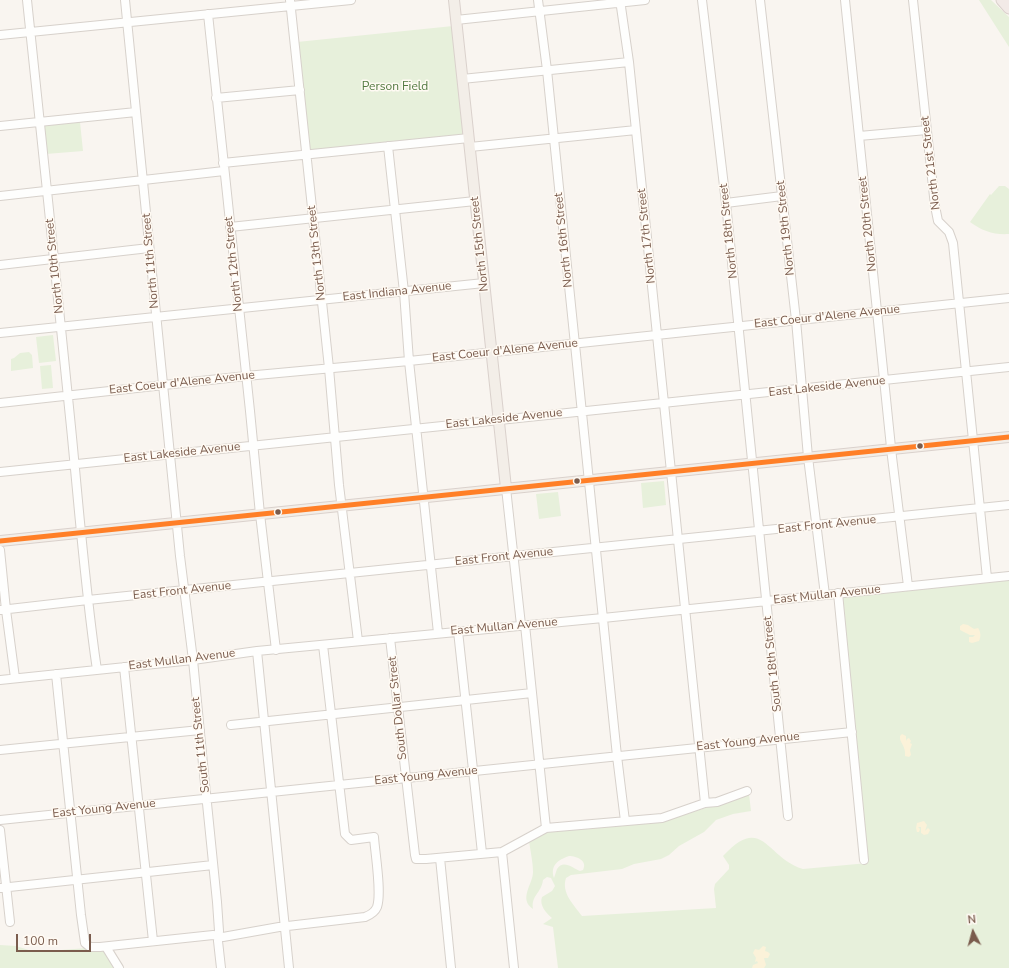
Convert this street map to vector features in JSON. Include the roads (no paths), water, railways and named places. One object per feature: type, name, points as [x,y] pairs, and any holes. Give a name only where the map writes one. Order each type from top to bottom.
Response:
[{"type":"main road","name":"North 15th Street","points":[[454,0],[506,488]]},
{"type":"main road","points":[[0,541],[1009,437]]},
{"type":"street","name":"North 10th Street","points":[[27,0],[88,600],[97,670]]},
{"type":"street","name":"North 11th Street","points":[[125,0],[177,522]]},
{"type":"street","points":[[0,35],[208,14],[291,3],[351,0]]},
{"type":"street","name":"North 16th Street","points":[[538,0],[554,138],[588,480],[625,821]]},
{"type":"street","points":[[456,20],[620,1],[645,0]]},
{"type":"street","name":"North 18th Street","points":[[702,0],[726,203],[752,463]]},
{"type":"street","name":"North 19th Street","points":[[760,0],[796,320],[808,457],[825,595]]},
{"type":"street","name":"North 20th Street","points":[[845,0],[891,449],[908,586]]},
{"type":"street","name":"North 21st Street","points":[[913,0],[936,214],[940,224],[951,237],[987,578]]},
{"type":"street","name":"North 17th Street","points":[[620,1],[629,62],[705,804]]},
{"type":"street","name":"North 13th Street","points":[[291,3],[342,506],[358,641]]},
{"type":"street","name":"North 12th Street","points":[[208,14],[267,582],[276,650]]},
{"type":"street","points":[[462,79],[629,62]]},
{"type":"street","points":[[216,98],[300,90]]},
{"type":"street","points":[[0,126],[136,112]]},
{"type":"street","points":[[0,196],[144,181],[306,154],[388,146],[554,138],[636,130]]},
{"type":"street","points":[[859,136],[927,130]]},
{"type":"street","points":[[388,146],[438,633]]},
{"type":"street","points":[[726,203],[782,196]]},
{"type":"street","points":[[230,228],[475,201]]},
{"type":"street","points":[[0,265],[149,248]]},
{"type":"street","name":"East Indiana Avenue","points":[[0,333],[322,301],[484,283]]},
{"type":"street","name":"East Coeur d'Alene Avenue","points":[[0,403],[246,376],[409,361],[1009,298]]},
{"type":"street","name":"East Lakeside Avenue","points":[[0,472],[1009,368]]},
{"type":"street","name":"South 18th Street","points":[[752,463],[788,816]]},
{"type":"street","points":[[506,488],[513,557],[532,693],[546,828]]},
{"type":"street","name":"East Front Avenue","points":[[3,610],[350,574],[432,564],[759,532],[1009,505]]},
{"type":"street","name":"South 11th Street","points":[[177,522],[200,730],[218,916],[221,968]]},
{"type":"street","points":[[0,550],[3,610],[15,678]]},
{"type":"street","name":"East Mullan Avenue","points":[[0,680],[193,660],[257,651],[603,618],[1009,576]]},
{"type":"street","points":[[838,594],[864,860]]},
{"type":"street","points":[[458,631],[482,853]]},
{"type":"street","name":"South Dollar Street","points":[[390,638],[414,855],[418,859],[502,852]]},
{"type":"street","points":[[56,674],[83,938],[87,945],[92,947],[106,946],[213,935],[223,937],[286,926],[366,917],[375,911],[377,906],[379,896],[374,837],[351,840],[345,834],[323,645]]},
{"type":"street","points":[[257,651],[286,926],[289,968]]},
{"type":"street","points":[[124,667],[153,942]]},
{"type":"street","points":[[231,725],[532,693]]},
{"type":"street","points":[[0,750],[200,730]]},
{"type":"street","name":"East Young Avenue","points":[[0,820],[852,732]]},
{"type":"street","points":[[514,968],[502,852],[546,828],[662,818],[705,804],[717,802],[747,791]]},
{"type":"street","points":[[0,830],[3,888],[10,922]]},
{"type":"street","points":[[440,858],[451,968]]},
{"type":"street","points":[[3,888],[213,866]]},
{"type":"street","points":[[106,946],[119,968]]},
{"type":"park label","name":"Person Field","points":[[395,87]]}]
